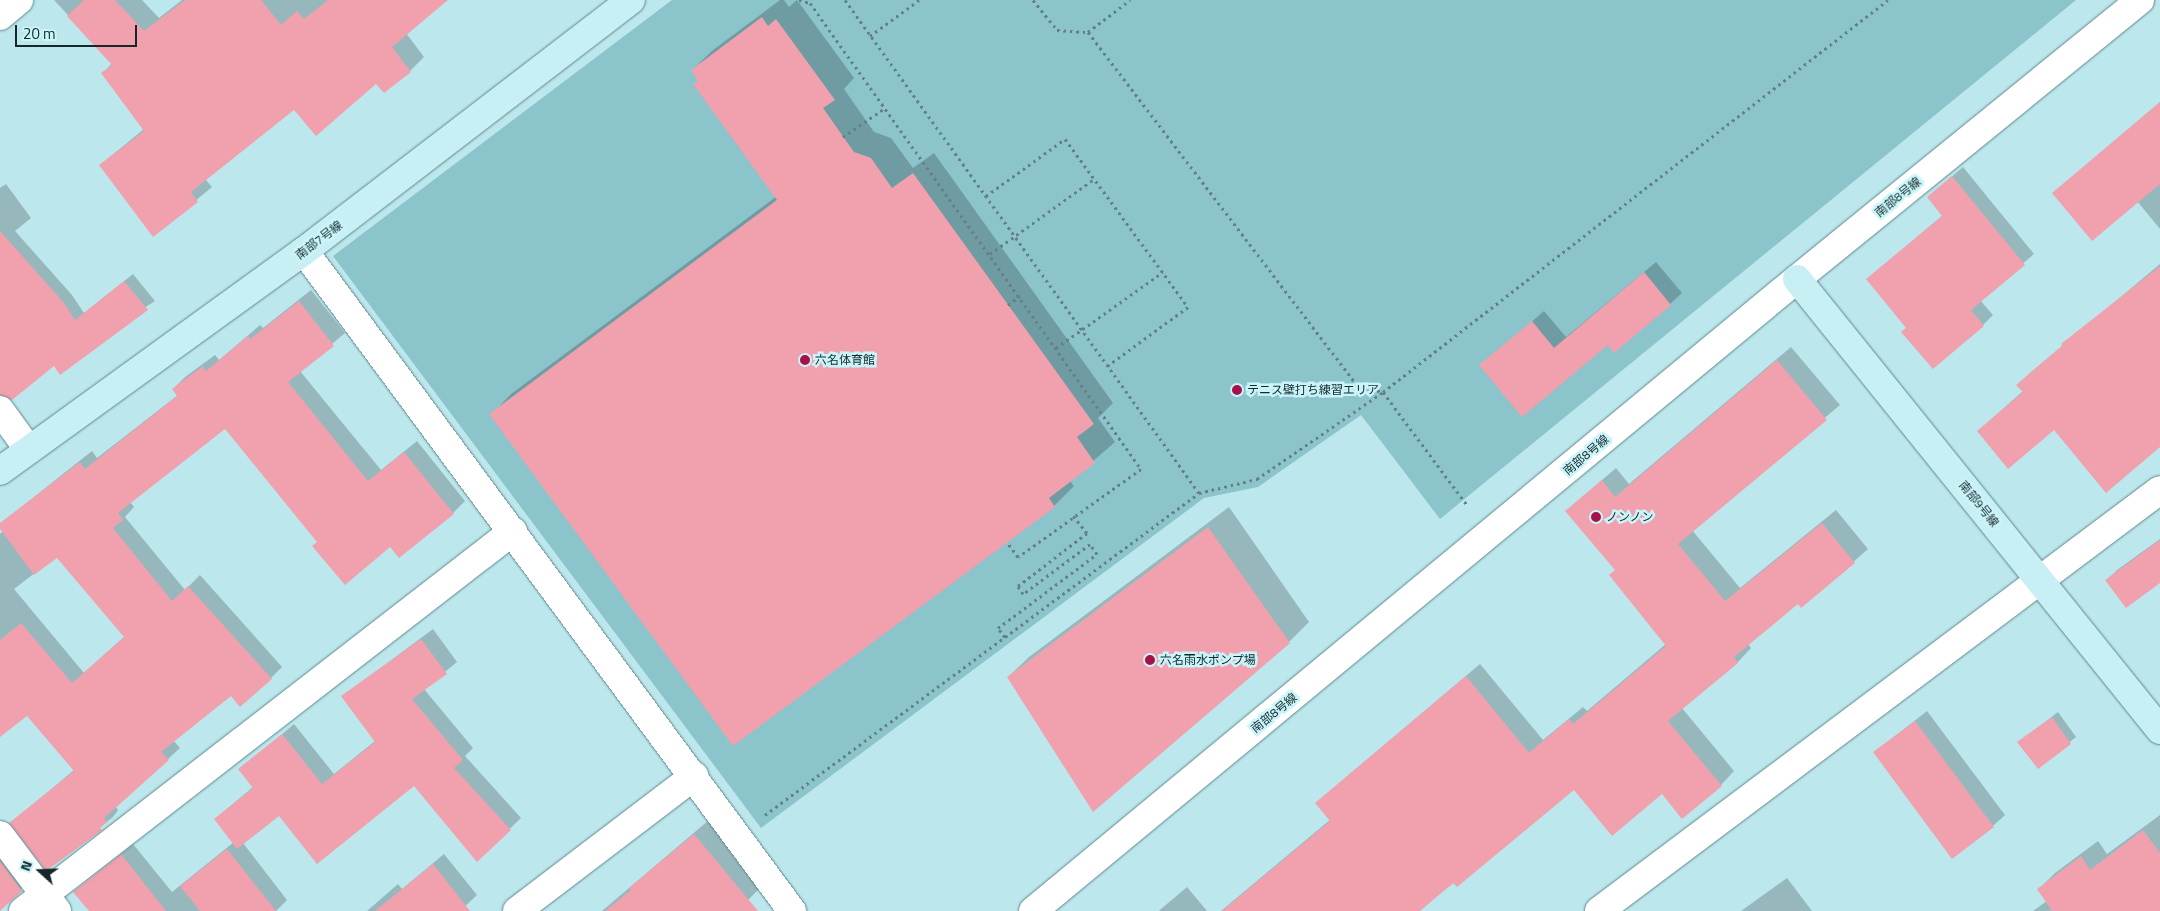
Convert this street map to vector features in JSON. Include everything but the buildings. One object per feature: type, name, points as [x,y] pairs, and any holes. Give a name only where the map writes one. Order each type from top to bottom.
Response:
[{"type":"street","points":[[0,16],[19,0]]},
{"type":"street","name":"南部7号線","points":[[0,471],[304,251],[630,0]]},
{"type":"street","name":"南部8号線","points":[[1033,911],[1490,536],[1797,279],[2140,0]]},
{"type":"street","points":[[304,251],[738,835],[792,911]]},
{"type":"street","name":"南部9号線","points":[[1797,279],[2160,730]]},
{"type":"street","points":[[0,410],[29,450]]},
{"type":"street","points":[[1599,911],[2041,582],[2160,490]]},
{"type":"street","points":[[23,911],[51,902],[513,531]]},
{"type":"street","points":[[518,911],[694,776]]},
{"type":"street","points":[[0,835],[51,902]]},
{"type":"path","points":[[799,0],[810,3],[1141,468],[1018,557],[1008,542]]},
{"type":"path","points":[[845,0],[1199,492]]},
{"type":"path","points":[[870,36],[919,0]]},
{"type":"path","points":[[1033,0],[1057,30],[1088,32],[1130,0]]},
{"type":"path","points":[[738,835],[1199,492],[1257,479],[1383,392],[1888,0]]},
{"type":"path","points":[[1088,32],[1358,387],[1383,392],[1490,536]]},
{"type":"path","points":[[843,136],[885,108]]},
{"type":"path","points":[[986,196],[1065,139],[1188,307],[1107,366]]},
{"type":"path","points":[[990,254],[1094,179]]},
{"type":"path","points":[[1056,348],[1163,272]]},
{"type":"path","points":[[1008,305],[1020,296]]},
{"type":"path","points":[[1005,636],[998,628],[1097,554],[1090,544],[1023,594],[1018,586],[1087,533],[1073,516]]},
{"type":"shaded area","points":[[672,0],[2076,0],[1440,519],[1361,415],[1258,487],[1204,498],[761,828],[333,256]]},
{"type":"place","name":"六名体育館","points":[[805,360]]},
{"type":"place","name":"テニス壁打ち練習エリア","points":[[1237,390]]},
{"type":"place","name":"ノンノン","points":[[1596,517]]},
{"type":"place","name":"六名雨水ポンプ場","points":[[1150,660]]}]
